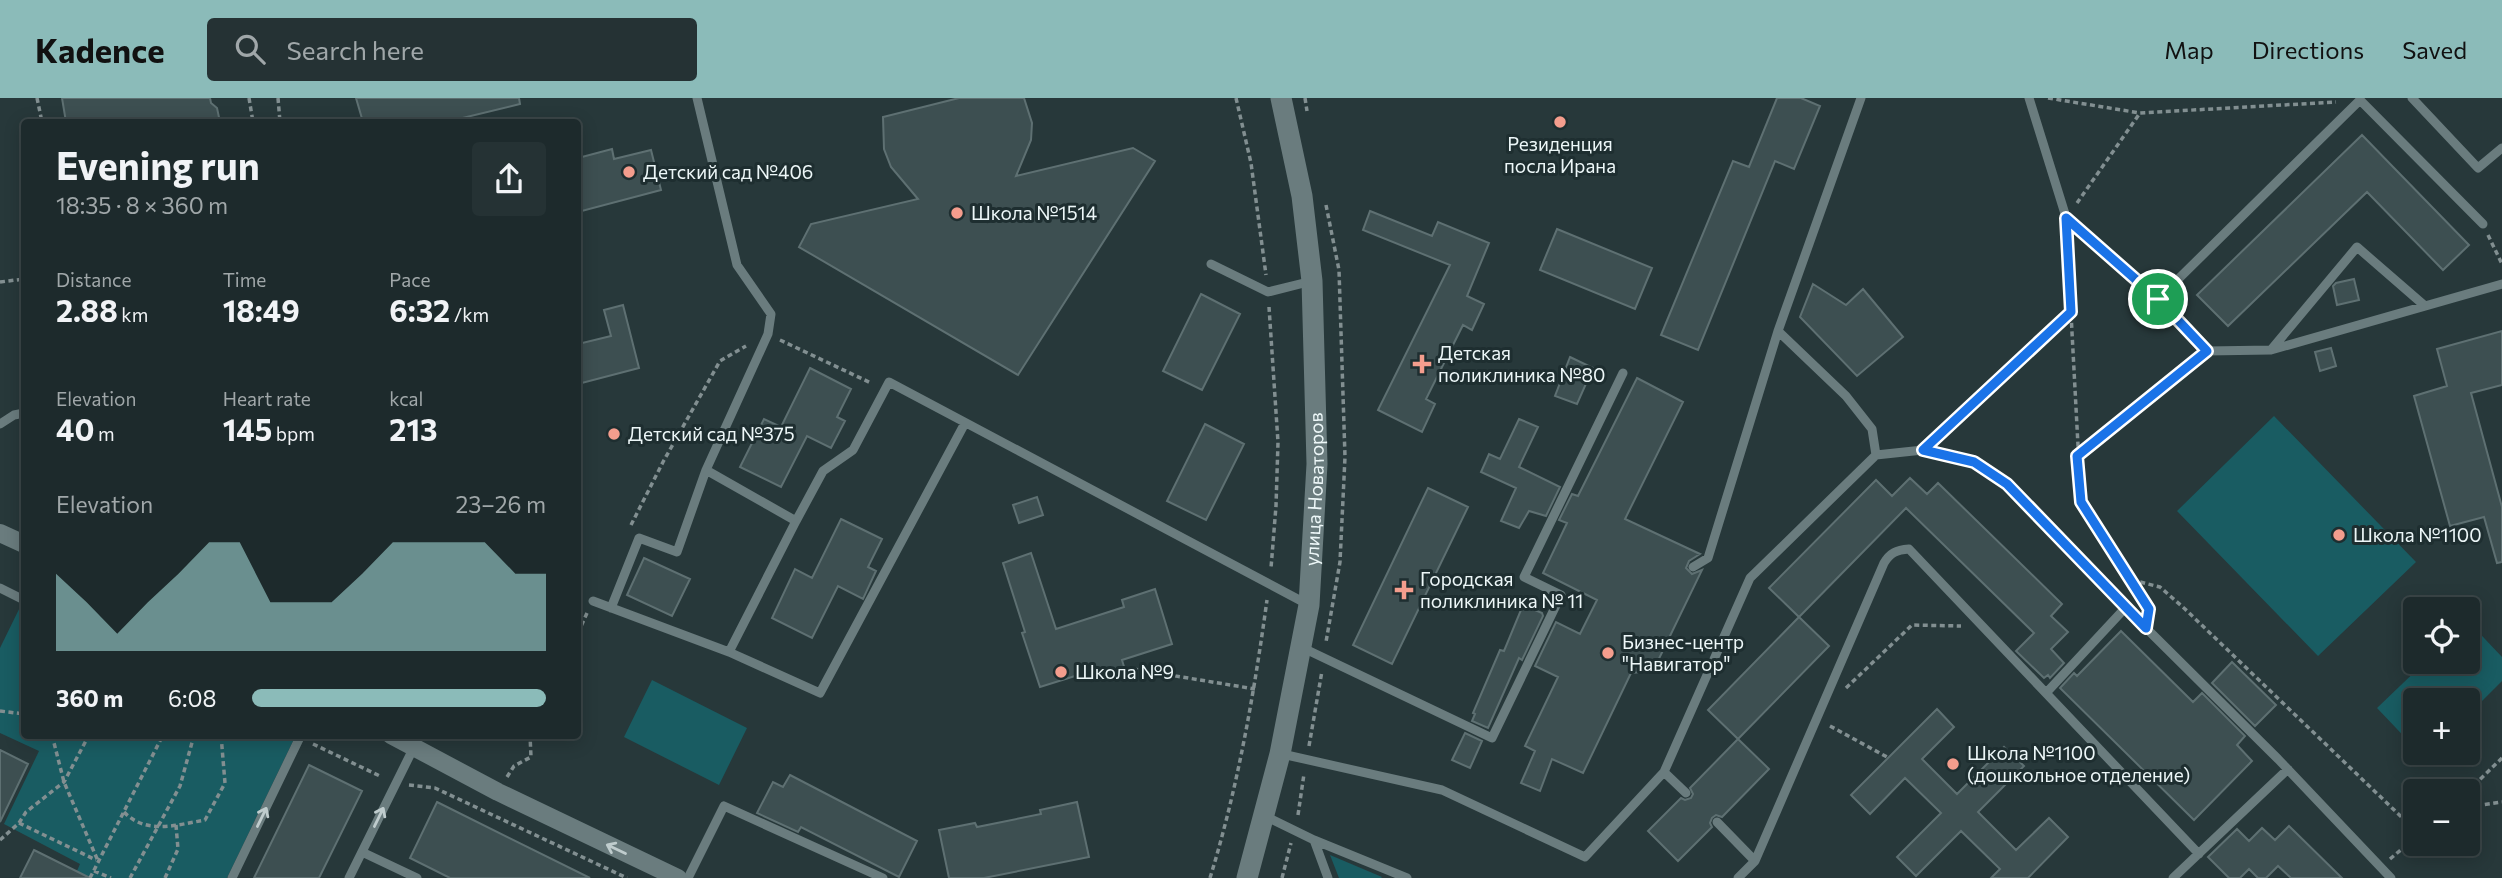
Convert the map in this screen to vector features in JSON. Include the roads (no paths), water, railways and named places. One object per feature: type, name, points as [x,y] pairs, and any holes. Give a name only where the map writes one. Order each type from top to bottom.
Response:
[{"type":"street","name":"улица Новаторов","points":[[1247,878],[1280,754],[1309,605],[1317,464],[1311,281],[1302,196],[1281,98]]},
{"type":"street","points":[[0,533],[21,543]]},
{"type":"street","points":[[399,739],[498,792],[678,878]]},
{"type":"lane","points":[[611,608],[639,538],[677,552],[706,470],[768,334],[771,314],[737,265],[697,98]]},
{"type":"lane","points":[[1693,567],[1708,558],[1778,331],[1861,98]]},
{"type":"lane","points":[[2029,98],[2066,218],[2158,299],[2207,351],[2271,350],[2502,284]]},
{"type":"lane","points":[[2412,98],[2478,168],[2502,148]]},
{"type":"lane","points":[[2158,299],[2360,100],[2483,224]]},
{"type":"lane","points":[[2271,350],[2357,247],[2425,306]]},
{"type":"lane","points":[[1211,264],[1268,292],[1311,281]]},
{"type":"lane","points":[[1778,331],[1846,396],[1872,429],[1876,455]]},
{"type":"lane","points":[[1301,647],[1492,738],[1561,595],[1524,578],[1623,373]]},
{"type":"lane","points":[[729,652],[823,471],[853,450],[889,382],[1309,605]]},
{"type":"lane","points":[[0,424],[13,415],[21,414]]},
{"type":"lane","points":[[593,601],[729,652],[820,693],[965,423]]},
{"type":"lane","points":[[1280,754],[1442,790],[1585,858],[1664,772],[1750,578],[1876,455],[1923,450],[1974,462],[2007,484],[2146,628],[2288,769],[2391,878]]},
{"type":"lane","points":[[706,470],[796,521]]},
{"type":"lane","points":[[1738,878],[1755,861],[1815,718],[1890,554],[1899,549],[1909,549],[2199,853]]},
{"type":"lane","points":[[0,588],[21,598]]},
{"type":"lane","points":[[2048,692],[2127,606]]},
{"type":"lane","points":[[232,878],[300,739]]},
{"type":"lane","points":[[349,878],[414,747]]},
{"type":"lane","points":[[2173,878],[2288,769]]},
{"type":"lane","points":[[1664,772],[1686,793]]},
{"type":"lane","points":[[688,878],[724,806],[883,878]]},
{"type":"lane","points":[[1265,816],[1407,878]]},
{"type":"lane","points":[[1717,822],[1755,861]]},
{"type":"lane","points":[[1314,839],[1328,878]]},
{"type":"lane","points":[[362,852],[418,878]]},
{"type":"place","name":"Резиденция посла Ирана","points":[[1560,122]]},
{"type":"place","name":"Детский сад №406","points":[[629,172]]},
{"type":"place","name":"Школа №1514","points":[[957,213]]},
{"type":"place","name":"Детская поликлиника №80","points":[[1422,364]]},
{"type":"place","name":"Детский сад №375","points":[[614,434]]},
{"type":"place","name":"Школа №1100","points":[[2339,535]]},
{"type":"place","name":"Городская поликлиника № 11","points":[[1404,590]]},
{"type":"place","name":"Бизнеc-центр \"Навигатор\"","points":[[1608,653]]},
{"type":"place","name":"Школа №9","points":[[1061,672]]},
{"type":"place","name":"Школа №1100 (дошкольное отделение)","points":[[1953,764]]}]
